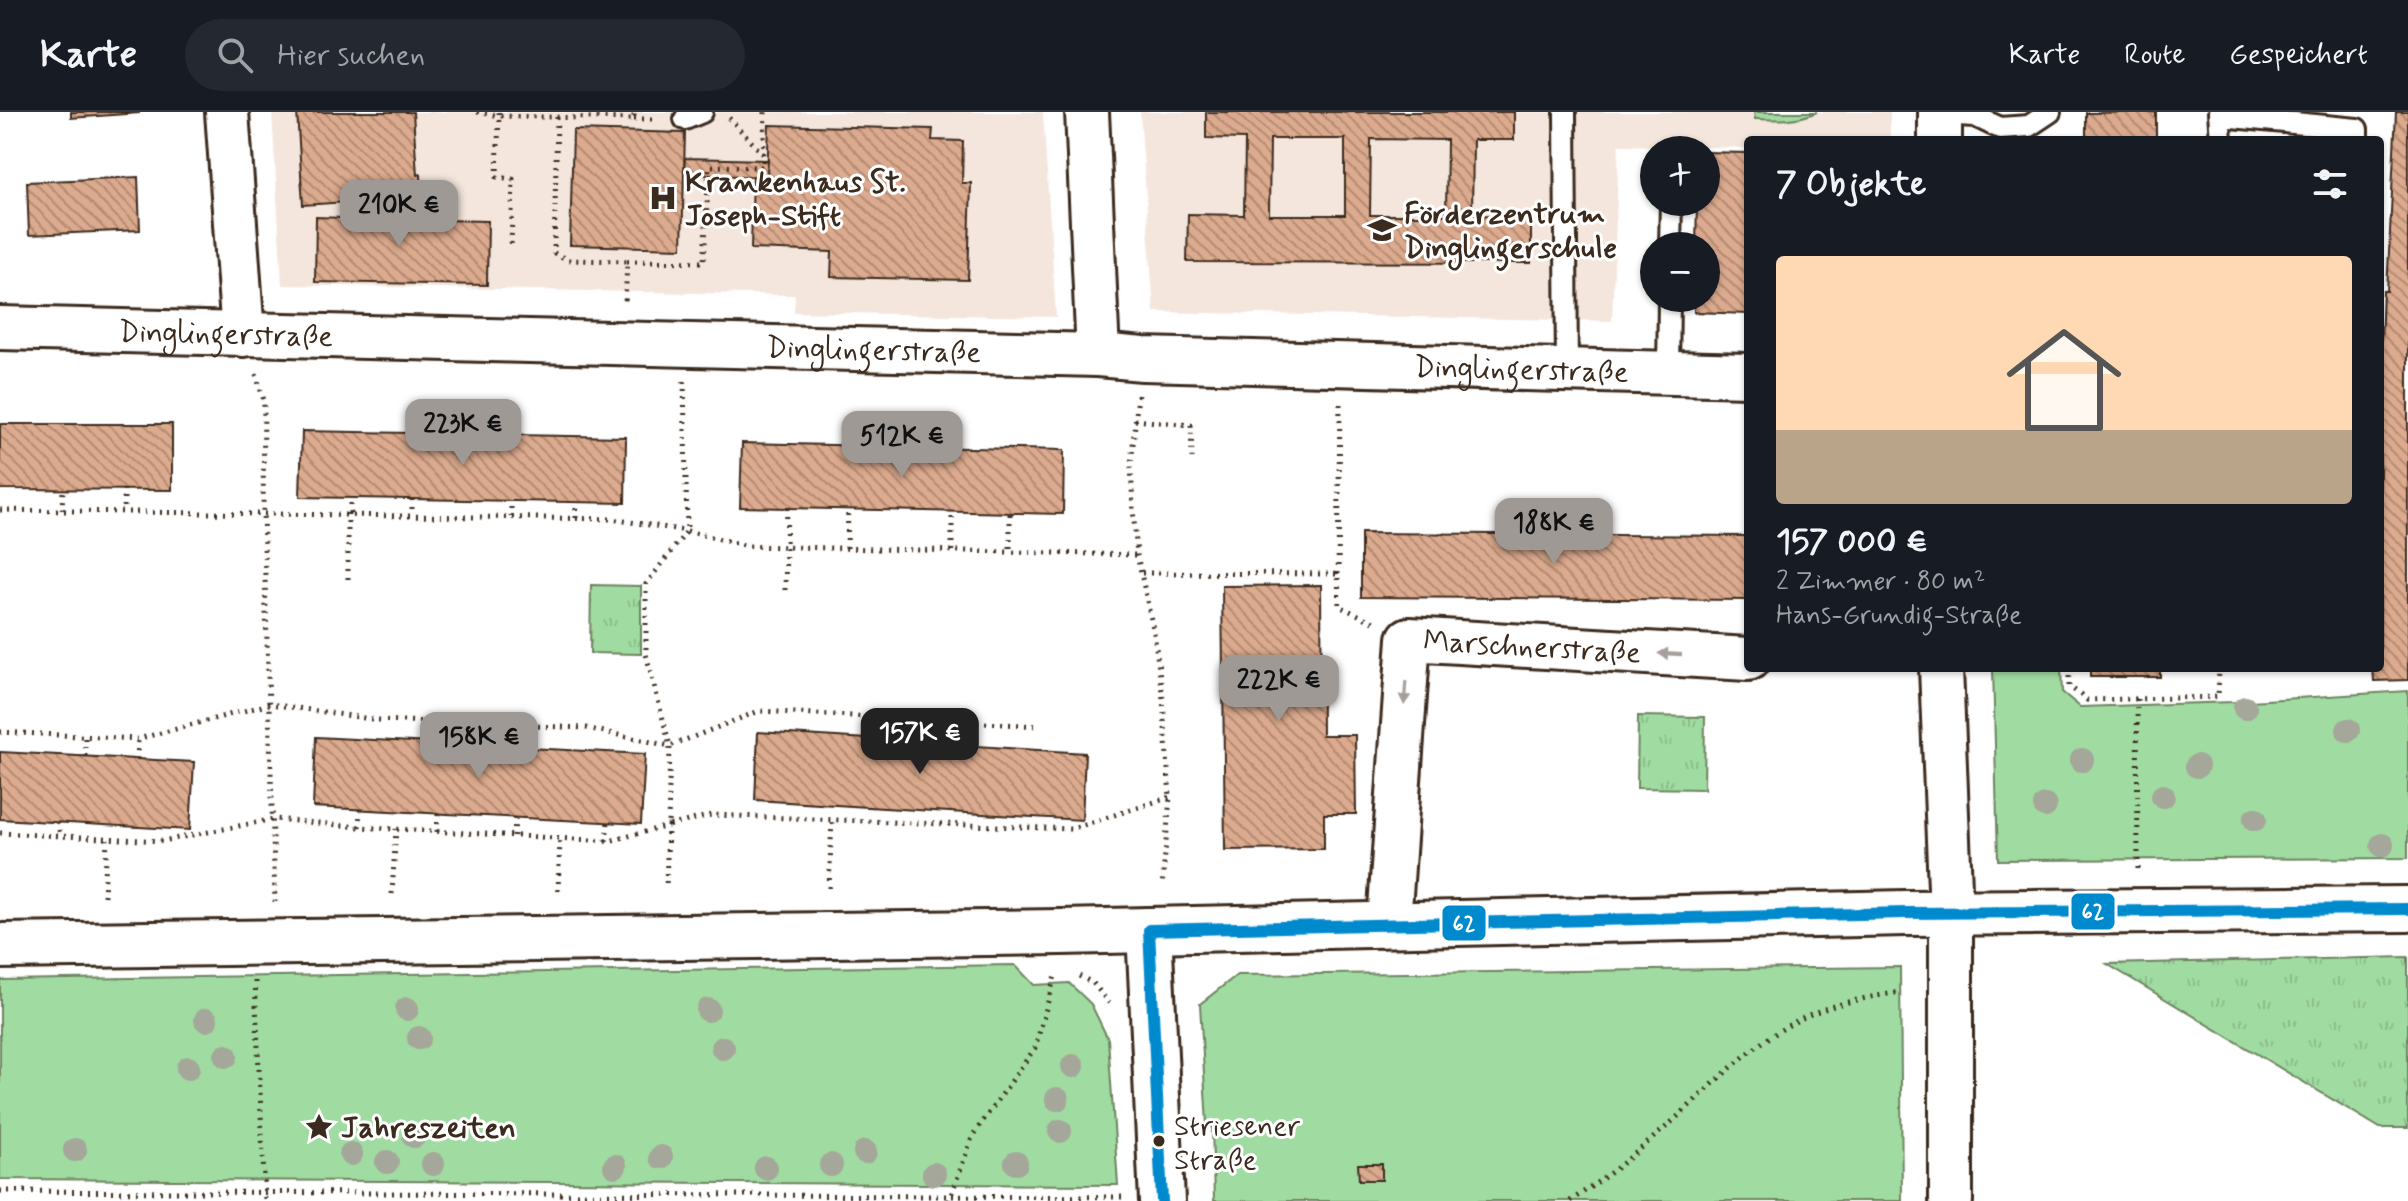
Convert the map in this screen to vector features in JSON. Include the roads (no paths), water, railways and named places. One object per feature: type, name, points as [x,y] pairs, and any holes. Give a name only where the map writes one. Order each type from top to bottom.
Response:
[{"type":"main road","points":[[0,946],[1149,930],[1951,913],[2408,909]]},
{"type":"main road","points":[[1149,930],[1161,1199]]},
{"type":"street","points":[[227,112],[243,335]]},
{"type":"street","points":[[1087,112],[1098,355]]},
{"type":"street","name":"Dinglingerstraße","points":[[0,328],[1098,355],[1143,359],[1744,375]]},
{"type":"street","name":"Marschnerstraße","points":[[1389,923],[1409,639],[1744,659]]},
{"type":"street","points":[[1932,672],[1951,913],[1951,1201]]},
{"type":"lane","points":[[1565,112],[1567,370]]},
{"type":"lane","points":[[1940,122],[1975,116],[2000,128],[2029,126],[2050,112]]},
{"type":"lane","points":[[2221,136],[2220,114],[2357,129],[2357,136]]},
{"type":"lane","points":[[1668,372],[1669,312]]},
{"type":"place","name":"Krankenhaus St. Joseph-Stift","points":[[663,198]]},
{"type":"place","name":"Förderzentrum Dinglingerschule","points":[[1382,230]]},
{"type":"place","name":"Jahreszeiten","points":[[319,1127]]},
{"type":"place","name":"Striesener Straße","points":[[1159,1141]]}]
